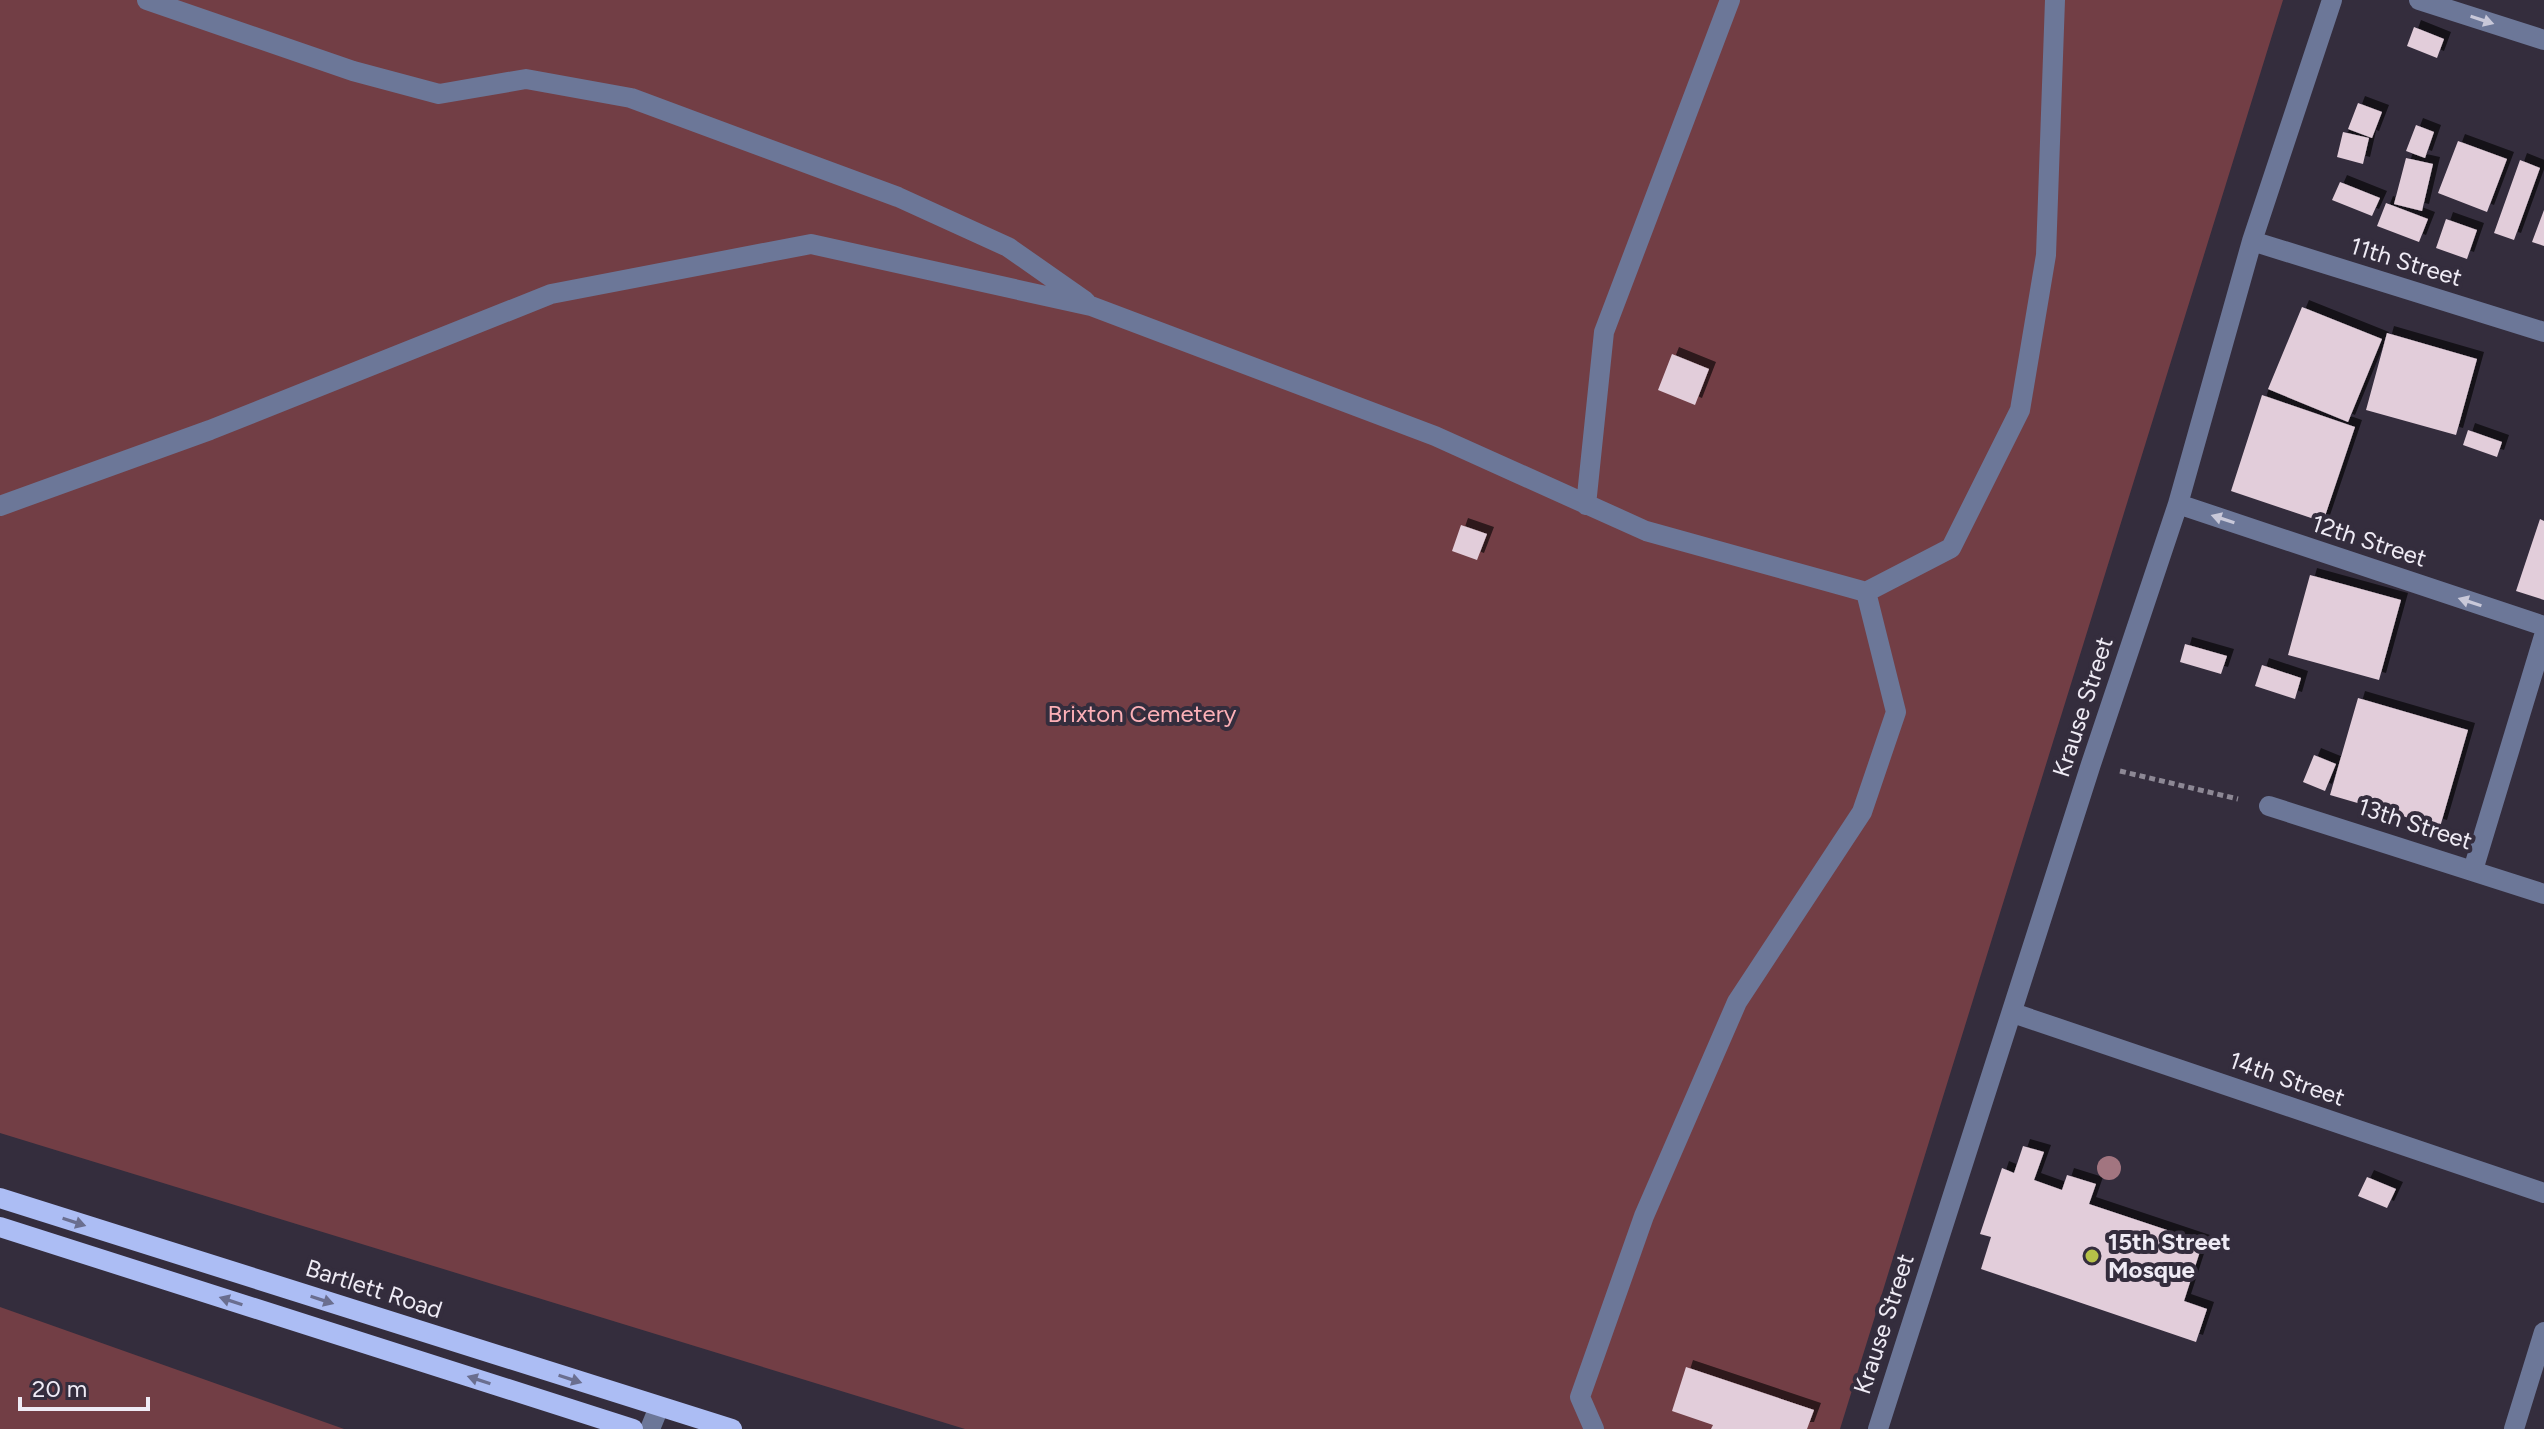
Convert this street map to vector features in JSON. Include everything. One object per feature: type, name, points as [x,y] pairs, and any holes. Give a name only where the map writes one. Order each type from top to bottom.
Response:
[{"type":"main road","name":"Bartlett Road","points":[[0,1198],[732,1429]]},
{"type":"main road","points":[[0,1227],[633,1429]]},
{"type":"street","points":[[147,0],[353,71],[439,94],[526,79],[631,98],[898,197],[1008,247],[1091,306]]},
{"type":"street","points":[[1586,505],[1604,332],[1730,0]]},
{"type":"street","points":[[0,506],[210,430],[551,294],[811,244],[1091,306],[1435,436],[1646,531],[1866,592],[1951,548],[2020,410],[2046,255],[2055,0]]},
{"type":"street","name":"Krause Street","points":[[1878,1429],[2091,764],[2178,504],[2252,241],[2332,0]]},
{"type":"street","points":[[2419,0],[2544,40]]},
{"type":"street","name":"11th Street","points":[[2252,241],[2544,332]]},
{"type":"street","name":"12th Street","points":[[2178,504],[2544,626]]},
{"type":"street","points":[[1594,1429],[1580,1397],[1644,1216],[1737,1002],[1862,812],[1896,712],[1866,592]]},
{"type":"street","points":[[2473,870],[2544,636]]},
{"type":"street","name":"13th Street","points":[[2269,806],[2544,894]]},
{"type":"street","name":"14th Street","points":[[2013,1013],[2544,1193]]},
{"type":"street","points":[[2514,1429],[2544,1332]]},
{"type":"street","points":[[650,1429],[659,1407]]},
{"type":"path","points":[[2091,764],[2269,806]]},
{"type":"green space","name":"Brixton Cemetery","points":[[0,0],[2283,0],[1840,1429],[965,1429],[0,1133]]},
{"type":"green space","points":[[0,1307],[344,1429],[0,1429]]},
{"type":"building","points":[[2414,27],[2444,39],[2437,58],[2407,46]]},
{"type":"building","points":[[2358,103],[2382,112],[2372,138],[2348,129]]},
{"type":"building","points":[[2416,125],[2434,132],[2425,158],[2406,151]]},
{"type":"building","points":[[2343,132],[2369,138],[2363,164],[2337,157]]},
{"type":"building","points":[[2458,141],[2507,159],[2487,212],[2438,193]]},
{"type":"building","points":[[2406,158],[2433,164],[2422,211],[2394,204]]},
{"type":"building","points":[[2520,160],[2540,168],[2514,240],[2494,233]]},
{"type":"building","points":[[2340,182],[2380,198],[2372,216],[2332,200]]},
{"type":"building","points":[[2386,203],[2428,219],[2419,242],[2377,226]]},
{"type":"building","points":[[2544,210],[2544,246],[2532,242]]},
{"type":"building","points":[[2446,219],[2477,230],[2467,259],[2436,248]]},
{"type":"building","points":[[2302,307],[2382,339],[2348,422],[2268,389]]},
{"type":"building","points":[[2387,333],[2477,359],[2456,435],[2366,410]]},
{"type":"building","points":[[1672,354],[1709,369],[1695,405],[1658,390]]},
{"type":"building","points":[[2262,395],[2355,427],[2323,522],[2231,491]]},
{"type":"building","points":[[2468,430],[2502,442],[2497,457],[2463,445]]},
{"type":"building","points":[[2540,519],[2544,521],[2544,600],[2516,591]]},
{"type":"building","points":[[1461,525],[1487,534],[1477,560],[1452,551]]},
{"type":"building","points":[[2310,575],[2401,600],[2379,680],[2288,655]]},
{"type":"building","points":[[2185,644],[2227,656],[2221,674],[2180,662]]},
{"type":"building","points":[[2262,665],[2301,678],[2295,699],[2255,686]]},
{"type":"building","points":[[2358,698],[2468,730],[2440,827],[2330,795]]},
{"type":"building","points":[[2314,755],[2336,764],[2325,791],[2303,782]]},
{"type":"building","name":"15th Street Mosque","points":[[2023,1146],[2044,1152],[2034,1180],[2062,1190],[2067,1175],[2096,1184],[2089,1204],[2203,1242],[2184,1301],[2207,1309],[2196,1342],[1981,1269],[1991,1237],[1980,1234],[2002,1168],[2014,1173]]},
{"type":"building","points":[[2367,1177],[2396,1189],[2387,1208],[2358,1196]]},
{"type":"building","points":[[1686,1367],[1814,1410],[1807,1429],[1711,1429],[1713,1425],[1672,1411]]},
{"type":"place","name":"15th Street Mosque","points":[[2092,1256]]}]
